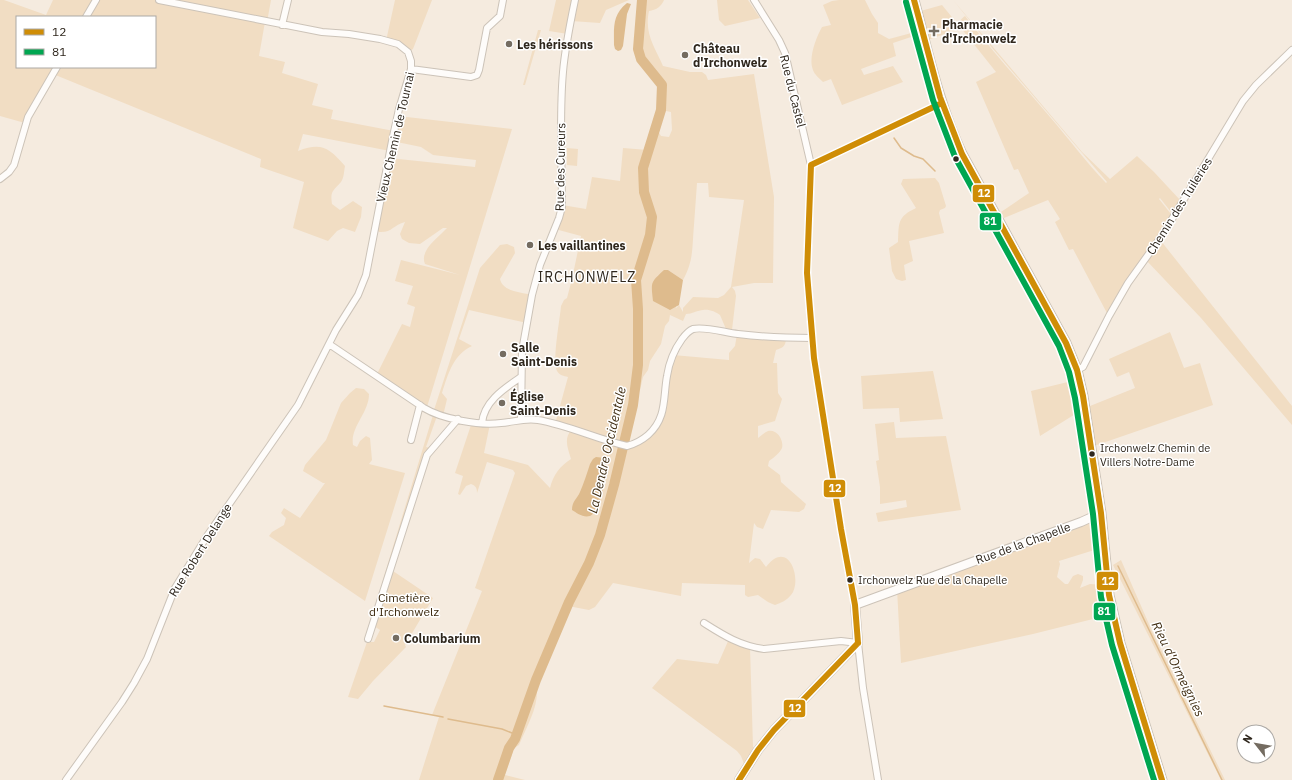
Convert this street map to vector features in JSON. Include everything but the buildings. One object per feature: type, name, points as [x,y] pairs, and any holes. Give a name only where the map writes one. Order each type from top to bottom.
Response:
[{"type":"main road","points":[[914,0],[942,103],[962,154],[1066,343],[1077,370],[1083,396],[1100,513],[1110,601],[1124,656],[1162,780]]},
{"type":"street","points":[[87,16],[96,0]]},
{"type":"street","name":"Vieux Chemin de Tournai","points":[[159,0],[322,32],[366,36],[398,44],[408,52],[411,61],[411,70],[399,109],[365,279],[358,295],[329,344]]},
{"type":"street","points":[[282,24],[288,0]]},
{"type":"street","points":[[411,70],[471,77],[476,75],[479,70],[487,28],[500,16],[503,0]]},
{"type":"street","name":"Rue des Cureurs","points":[[521,419],[522,351],[533,289],[540,265],[562,207],[561,113],[563,74],[566,46],[575,0]]},
{"type":"street","name":"Rue du Castel","points":[[754,0],[779,40],[785,53],[811,165],[807,273],[812,338],[817,386],[839,521],[855,605]]},
{"type":"street","name":"Chemin des Tuileries","points":[[1077,370],[1083,367],[1128,283],[1163,234],[1243,101],[1256,85],[1292,50]]},
{"type":"street","points":[[0,179],[9,172],[14,165],[28,117],[55,68]]},
{"type":"street","points":[[811,165],[942,103]]},
{"type":"street","points":[[329,344],[432,412],[458,419],[482,423],[501,424],[521,419],[538,420],[626,446],[638,443],[653,431],[660,421],[664,403],[666,378],[671,358],[680,342],[691,330],[704,329],[778,338],[812,338]]},
{"type":"street","name":"Rue Robert Delange","points":[[66,780],[127,694],[147,659],[170,598],[182,575],[298,405],[329,344]]},
{"type":"street","points":[[482,423],[483,415],[493,398],[521,377]]},
{"type":"street","points":[[411,440],[420,405]]},
{"type":"street","points":[[368,639],[427,455],[458,419]]},
{"type":"street","name":"Rue de la Chapelle","points":[[855,605],[1081,522],[1100,513]]},
{"type":"street","points":[[855,605],[863,688],[878,780]]},
{"type":"street","points":[[704,622],[729,639],[764,649],[841,641],[858,643]]},
{"type":"street","points":[[739,780],[758,750],[774,730],[858,643]]},
{"type":"green space","points":[[0,0],[4,0],[46,15],[53,0],[271,0],[267,22],[265,22],[259,56],[285,62],[282,73],[318,84],[312,105],[333,110],[331,119],[394,131],[398,116],[512,129],[427,407],[376,376],[402,324],[410,327],[415,307],[407,304],[413,286],[395,281],[401,260],[460,275],[425,264],[424,259],[427,249],[447,228],[443,228],[420,244],[409,243],[402,239],[400,234],[405,222],[383,232],[379,232],[375,227],[389,158],[475,167],[476,160],[433,155],[421,147],[392,141],[390,151],[303,134],[298,151],[313,147],[324,148],[345,166],[342,180],[334,189],[331,196],[332,204],[340,210],[353,201],[362,207],[361,217],[355,232],[343,228],[337,231],[328,241],[293,228],[304,182],[260,167],[261,159],[53,74],[25,123],[0,116]]},
{"type":"green space","points":[[395,0],[432,0],[413,49],[408,52],[386,41]]},
{"type":"green space","points":[[556,0],[629,0],[606,10],[600,23],[571,21],[568,34],[549,31]]},
{"type":"green space","points":[[642,0],[664,0],[658,8],[649,11],[648,19],[649,34],[663,66],[690,72],[702,72],[706,75],[708,80],[754,74],[774,197],[773,283],[754,283],[732,287],[736,296],[732,330],[726,329],[720,315],[710,310],[701,310],[686,314],[683,321],[670,315],[669,321],[665,326],[661,344],[650,361],[648,370],[643,377],[640,390],[634,395],[623,445],[633,446],[656,426],[673,355],[729,360],[729,353],[735,346],[737,334],[786,340],[783,347],[776,350],[773,363],[777,363],[778,393],[782,399],[775,421],[758,426],[758,438],[768,431],[777,433],[782,442],[782,448],[778,454],[769,461],[768,466],[780,475],[781,482],[806,504],[804,509],[799,512],[771,510],[763,529],[757,527],[754,523],[749,563],[755,558],[760,559],[766,567],[774,559],[781,557],[787,559],[792,564],[794,572],[794,589],[788,598],[775,605],[758,595],[748,597],[745,595],[745,585],[682,583],[681,596],[613,583],[595,607],[589,610],[568,606],[536,680],[537,697],[533,713],[519,745],[514,748],[505,775],[525,780],[419,780],[439,717],[432,715],[482,591],[475,588],[515,473],[513,470],[487,462],[477,493],[476,487],[471,484],[466,486],[460,495],[458,494],[463,476],[455,473],[472,422],[490,424],[484,453],[528,465],[550,488],[558,471],[571,459],[567,440],[572,429],[555,424],[568,377],[557,371],[555,358],[561,306],[567,298],[581,236],[555,229],[562,205],[586,209],[592,177],[620,181],[623,148],[648,150],[655,126],[661,136],[669,137],[672,130],[671,112],[661,110],[662,85],[641,59],[638,49]],"holes":[[[697,183],[708,183],[709,197],[744,200],[731,287],[724,295],[718,298],[693,297],[683,308],[683,312],[679,305],[676,308],[668,270],[683,280],[687,273],[692,253]]]},
{"type":"green space","points":[[717,0],[748,0],[760,18],[725,26],[719,20]]},
{"type":"green space","points":[[839,0],[865,0],[878,23],[878,33],[889,39],[919,31],[920,34],[893,43],[896,56],[861,69],[864,75],[893,66],[903,82],[842,105],[831,79],[823,82],[814,72],[811,60],[815,42],[822,27],[831,25],[823,5]]},
{"type":"green space","points":[[953,0],[1082,152],[1110,179],[1137,156],[1181,201],[1171,212],[1160,198],[1159,199],[1171,214],[1170,218],[1108,315],[1073,249],[1069,250],[1055,222],[1060,219],[1048,200],[1004,218],[1001,212],[1029,193],[1018,169],[1014,170],[976,82],[996,72],[961,28],[925,41],[917,12],[942,5],[960,27],[960,21],[965,16],[1091,167],[1106,183],[1107,182]]},
{"type":"green space","points":[[538,30],[541,30],[525,85],[523,85]]},
{"type":"green space","points":[[567,148],[578,149],[577,166],[567,165]]},
{"type":"green space","points":[[935,178],[939,183],[946,206],[940,210],[939,213],[944,233],[909,241],[913,261],[904,265],[906,280],[902,281],[896,279],[892,271],[889,248],[898,242],[899,225],[902,218],[905,214],[916,208],[901,184],[903,179]]},
{"type":"green space","points":[[1161,241],[1292,406],[1292,425],[1201,318],[1146,260]]},
{"type":"green space","points":[[507,244],[514,247],[515,253],[500,279],[505,287],[509,289],[532,295],[527,323],[469,310],[459,339],[472,346],[460,354],[449,372],[442,393],[447,399],[443,416],[434,410],[480,268],[500,245]]},
{"type":"green space","points":[[1170,332],[1184,368],[1200,363],[1213,405],[1091,447],[1085,408],[1135,388],[1129,372],[1117,377],[1109,359]]},
{"type":"green space","points":[[933,371],[943,419],[900,422],[899,408],[863,409],[861,376]]},
{"type":"green space","points":[[1080,379],[1085,408],[1040,436],[1031,391]]},
{"type":"green space","points":[[356,388],[364,389],[369,394],[366,407],[354,432],[353,445],[357,447],[360,441],[366,436],[370,438],[372,460],[369,464],[405,473],[365,601],[269,536],[272,532],[284,525],[286,518],[281,513],[284,508],[300,518],[325,483],[303,471],[305,465],[326,440],[341,403]]},
{"type":"green space","points":[[433,415],[437,416],[426,447],[430,448],[381,597],[382,583]]},
{"type":"green space","points":[[894,422],[896,438],[946,436],[961,510],[878,522],[876,513],[907,507],[906,500],[880,504],[880,487],[876,461],[879,460],[875,424]]},
{"type":"green space","points":[[1101,513],[1104,547],[1059,561],[1060,564],[1057,577],[1065,584],[1068,584],[1073,576],[1078,574],[1083,576],[1080,588],[1090,584],[1105,585],[1113,614],[1033,634],[901,663],[897,589]]},
{"type":"green space","points":[[1121,560],[1152,631],[1225,780],[1221,780],[1113,565]]},
{"type":"green space","name":"Cimetière d'Irchonwelz","points":[[393,571],[433,598],[405,645],[406,647],[358,699],[348,697],[367,642],[374,642],[380,630],[374,626]]},
{"type":"green space","points":[[729,639],[750,647],[753,747],[758,750],[746,769],[741,756],[737,751],[652,688],[677,659],[718,664]]},
{"type":"shaded area","points":[[627,3],[631,4],[627,14],[623,46],[621,50],[618,51],[615,49],[614,45],[615,22],[619,12]]},
{"type":"shaded area","points":[[664,270],[668,270],[683,280],[679,305],[670,310],[653,301],[652,283]]},
{"type":"shaded area","points":[[596,457],[605,458],[606,470],[603,489],[594,513],[590,516],[580,515],[572,510],[572,507],[579,494],[590,464]]},
{"type":"waterway","name":"La Dendre Occidentale","points":[[498,780],[509,748],[515,739],[536,680],[569,602],[589,563],[600,535],[614,485],[633,405],[638,365],[638,309],[636,280],[650,235],[652,217],[644,192],[643,168],[661,110],[662,85],[641,59],[638,49],[642,0]]},
{"type":"waterway","name":"Rieu d'Ormeignies","points":[[894,138],[901,148],[914,156],[923,159],[935,171]]},
{"type":"waterway","name":"Rieu d'Ormeignies","points":[[994,229],[1055,336]]},
{"type":"waterway","name":"Rieu d'Ormeignies","points":[[1092,521],[1099,552]]},
{"type":"waterway","name":"Rieu d'Ormeignies","points":[[1118,566],[1222,780]]},
{"type":"waterway","points":[[384,706],[443,717]]},
{"type":"waterway","points":[[448,719],[502,729],[517,735]]},
{"type":"transit line","name":"12","points":[[914,0],[940,97],[962,154],[1066,343],[1077,370],[1083,396],[1101,513],[1109,595],[1120,643],[1162,780]]},
{"type":"transit line","name":"81","points":[[906,2],[933,100],[955,157],[1059,346],[1069,372],[1075,398],[1093,514],[1101,597],[1112,645],[1154,780]]},
{"type":"transit line","name":"12","points":[[858,643],[855,605],[841,529],[814,358],[807,273],[811,165],[942,103]]},
{"type":"transit line","name":"12","points":[[739,780],[758,750],[774,730],[858,643]]},
{"type":"place","name":"Pharmacie d'Irchonwelz","points":[[934,31]]},
{"type":"place","name":"Les hérissons","points":[[509,44]]},
{"type":"place","name":"Château d'Irchonwelz","points":[[685,55]]},
{"type":"place","name":"Les vaillantines","points":[[530,245]]},
{"type":"place","name":"Salle Saint-Denis","points":[[503,354]]},
{"type":"place","name":"Église Saint-Denis","points":[[502,403]]},
{"type":"place","name":"Irchonwelz Chemin de Villers Notre-Dame","points":[[1092,454]]},
{"type":"place","name":"Irchonwelz Rue de la Chapelle","points":[[850,580]]},
{"type":"place","name":"Columbarium","points":[[396,638]]},
{"type":"district","name":"IRCHONWELZ","points":[[587,277]]}]
